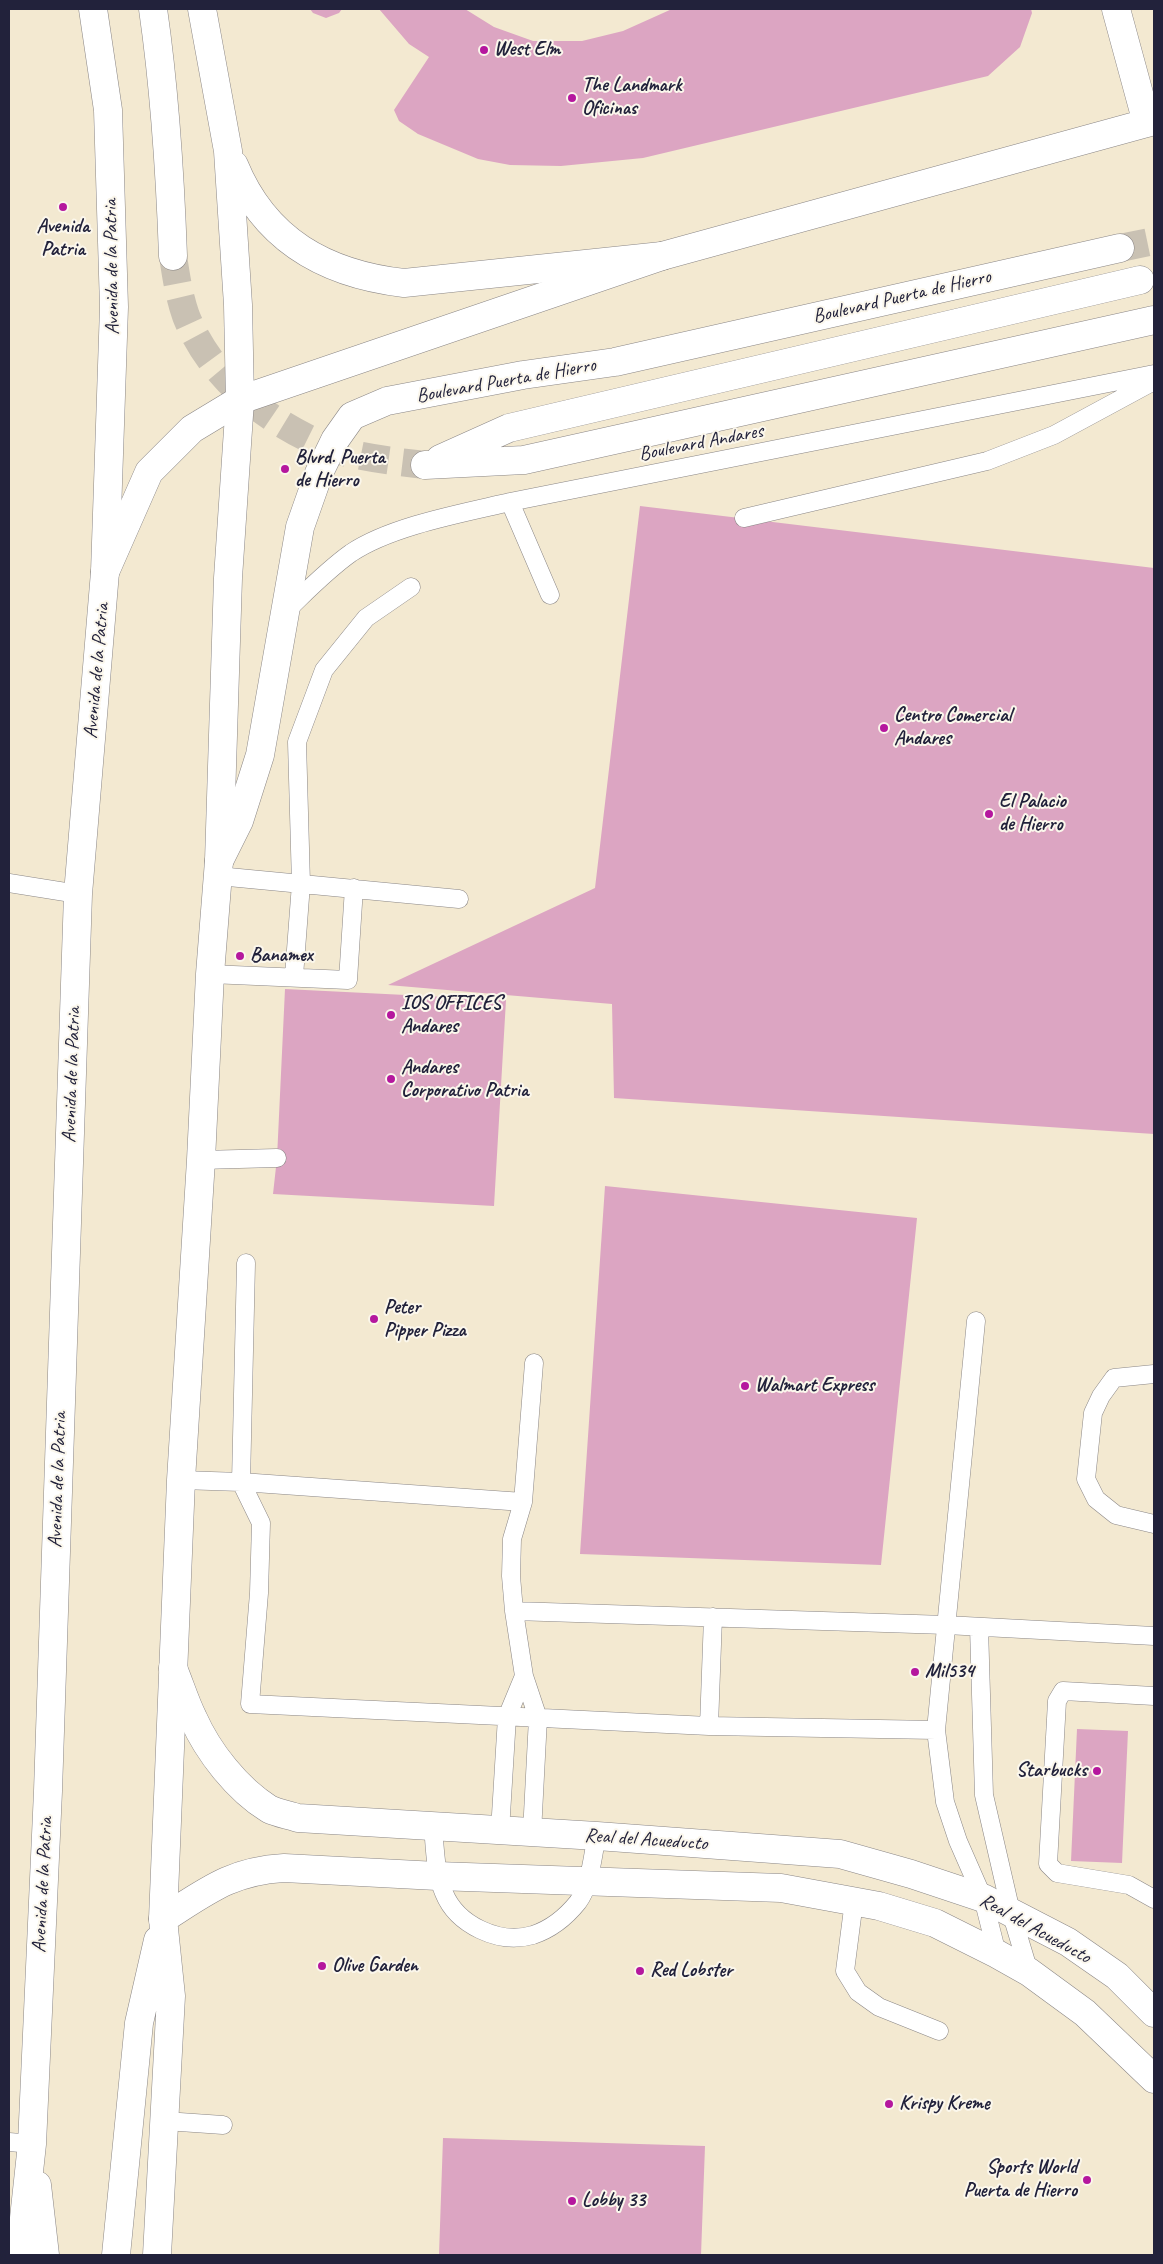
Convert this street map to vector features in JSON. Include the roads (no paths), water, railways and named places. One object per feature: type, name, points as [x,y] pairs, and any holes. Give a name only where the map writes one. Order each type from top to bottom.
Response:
[{"type":"main road","name":"Avenida de la Patria","points":[[20,2255],[20,2143],[48,1791],[78,894],[105,572],[114,306],[108,110],[93,9]]},
{"type":"main road","points":[[153,9],[161,63],[170,158],[173,256]]},
{"type":"main road","points":[[157,2255],[171,1996],[163,1919],[181,1480],[201,1160],[210,974],[218,869],[228,578],[240,400],[238,305],[228,151],[202,9]]},
{"type":"main road","points":[[105,572],[149,472],[192,429],[240,400],[662,256],[1151,122],[1116,9]]},
{"type":"main road","points":[[228,151],[239,177],[253,201],[270,222],[291,241],[313,256],[342,271],[373,279],[404,283],[662,256]]},
{"type":"main road","name":"Boulevard Puerta de Hierro","points":[[218,869],[240,821],[260,755],[300,528],[318,473],[335,440],[352,416],[387,402],[523,375],[615,362],[1120,248]]},
{"type":"main road","points":[[1140,280],[509,428],[424,465],[524,460],[1154,320]]},
{"type":"main road","name":"Real del Acueducto","points":[[173,1668],[193,1719],[210,1748],[227,1771],[247,1791],[270,1809],[298,1818],[597,1836],[840,1854],[911,1874],[983,1898],[1011,1912],[1068,1942],[1117,1976],[1154,2013]]},
{"type":"main road","name":"Real del Acueducto","points":[[163,1919],[215,1886],[237,1875],[261,1869],[284,1868],[437,1876],[781,1888],[879,1906],[935,1923],[1029,1972],[1085,2013],[1153,2073]]},
{"type":"main road","points":[[116,2255],[139,2023],[163,1919]]},
{"type":"main road","name":"Avenida de la Patria","points":[[20,2143],[45,2255]]},
{"type":"lane","name":"Boulevard Andares","points":[[284,613],[324,574],[352,552],[385,537],[432,520],[510,502],[1154,374]]},
{"type":"lane","points":[[744,518],[987,461],[1054,435],[1154,381]]},
{"type":"lane","points":[[510,502],[550,595]]},
{"type":"lane","points":[[294,976],[301,884],[297,742],[324,670],[366,618],[411,587]]},
{"type":"lane","points":[[218,869],[301,884],[459,899]]},
{"type":"lane","points":[[9,883],[78,894]]},
{"type":"lane","points":[[210,974],[294,976],[348,980],[354,888]]},
{"type":"lane","points":[[201,1160],[276,1158]]},
{"type":"lane","points":[[246,1263],[241,1482],[261,1524],[259,1592],[250,1704],[709,1726],[936,1730]]},
{"type":"lane","points":[[976,1320],[936,1730],[945,1802],[958,1841],[983,1898],[997,1954]]},
{"type":"lane","points":[[532,1833],[538,1718],[524,1676],[514,1611],[512,1539],[523,1502],[534,1362]]},
{"type":"lane","points":[[1154,1374],[1114,1378],[1100,1396],[1094,1413],[1086,1479],[1096,1499],[1116,1515],[1154,1524]]},
{"type":"lane","points":[[181,1480],[241,1482],[523,1502]]},
{"type":"lane","points":[[514,1611],[946,1625],[1154,1636]]},
{"type":"lane","points":[[709,1726],[713,1617]]},
{"type":"lane","points":[[979,1627],[984,1795],[1011,1912],[1029,1972]]},
{"type":"lane","points":[[500,1831],[507,1717],[524,1676]]},
{"type":"lane","points":[[1154,1696],[1063,1691],[1057,1701],[1048,1864],[1057,1872],[1129,1886],[1154,1899]]},
{"type":"lane","points":[[433,1826],[437,1876],[444,1895],[456,1912],[472,1926],[491,1934],[512,1938],[532,1936],[550,1928],[566,1916],[579,1900],[587,1882],[597,1836]]},
{"type":"lane","points":[[854,1901],[845,1971],[858,1992],[879,2007],[940,2032]]},
{"type":"lane","points":[[164,2121],[223,2125]]},
{"type":"tunnel","points":[[1120,248],[1154,241]]},
{"type":"tunnel","points":[[173,256],[186,316],[196,338],[224,376],[258,408],[320,444],[372,458],[425,465]]},
{"type":"place","name":"West Elm","points":[[484,50]]},
{"type":"place","name":"The Landmark Oficinas","points":[[572,98]]},
{"type":"place","name":"Avenida Patria","points":[[63,207]]},
{"type":"place","name":"Blvrd. Puerta de Hierro","points":[[285,469]]},
{"type":"place","name":"Centro Comercial Andares","points":[[884,728]]},
{"type":"place","name":"El Palacio de Hierro","points":[[989,814]]},
{"type":"place","name":"Banamex","points":[[240,956]]},
{"type":"place","name":"IOS OFFICES Andares","points":[[391,1015]]},
{"type":"place","name":"Andares Corporativo Patria","points":[[391,1079]]},
{"type":"place","name":"Peter Pipper Pizza","points":[[374,1319]]},
{"type":"place","name":"Walmart Express","points":[[745,1386]]},
{"type":"place","name":"Mil534","points":[[915,1672]]},
{"type":"place","name":"Starbucks","points":[[1097,1771]]},
{"type":"place","name":"Olive Garden","points":[[322,1966]]},
{"type":"place","name":"Red Lobster","points":[[640,1971]]},
{"type":"place","name":"Krispy Kreme","points":[[889,2104]]},
{"type":"place","name":"Sports World Puerta de Hierro","points":[[1087,2180]]},
{"type":"place","name":"Lobby 33","points":[[572,2201]]}]
